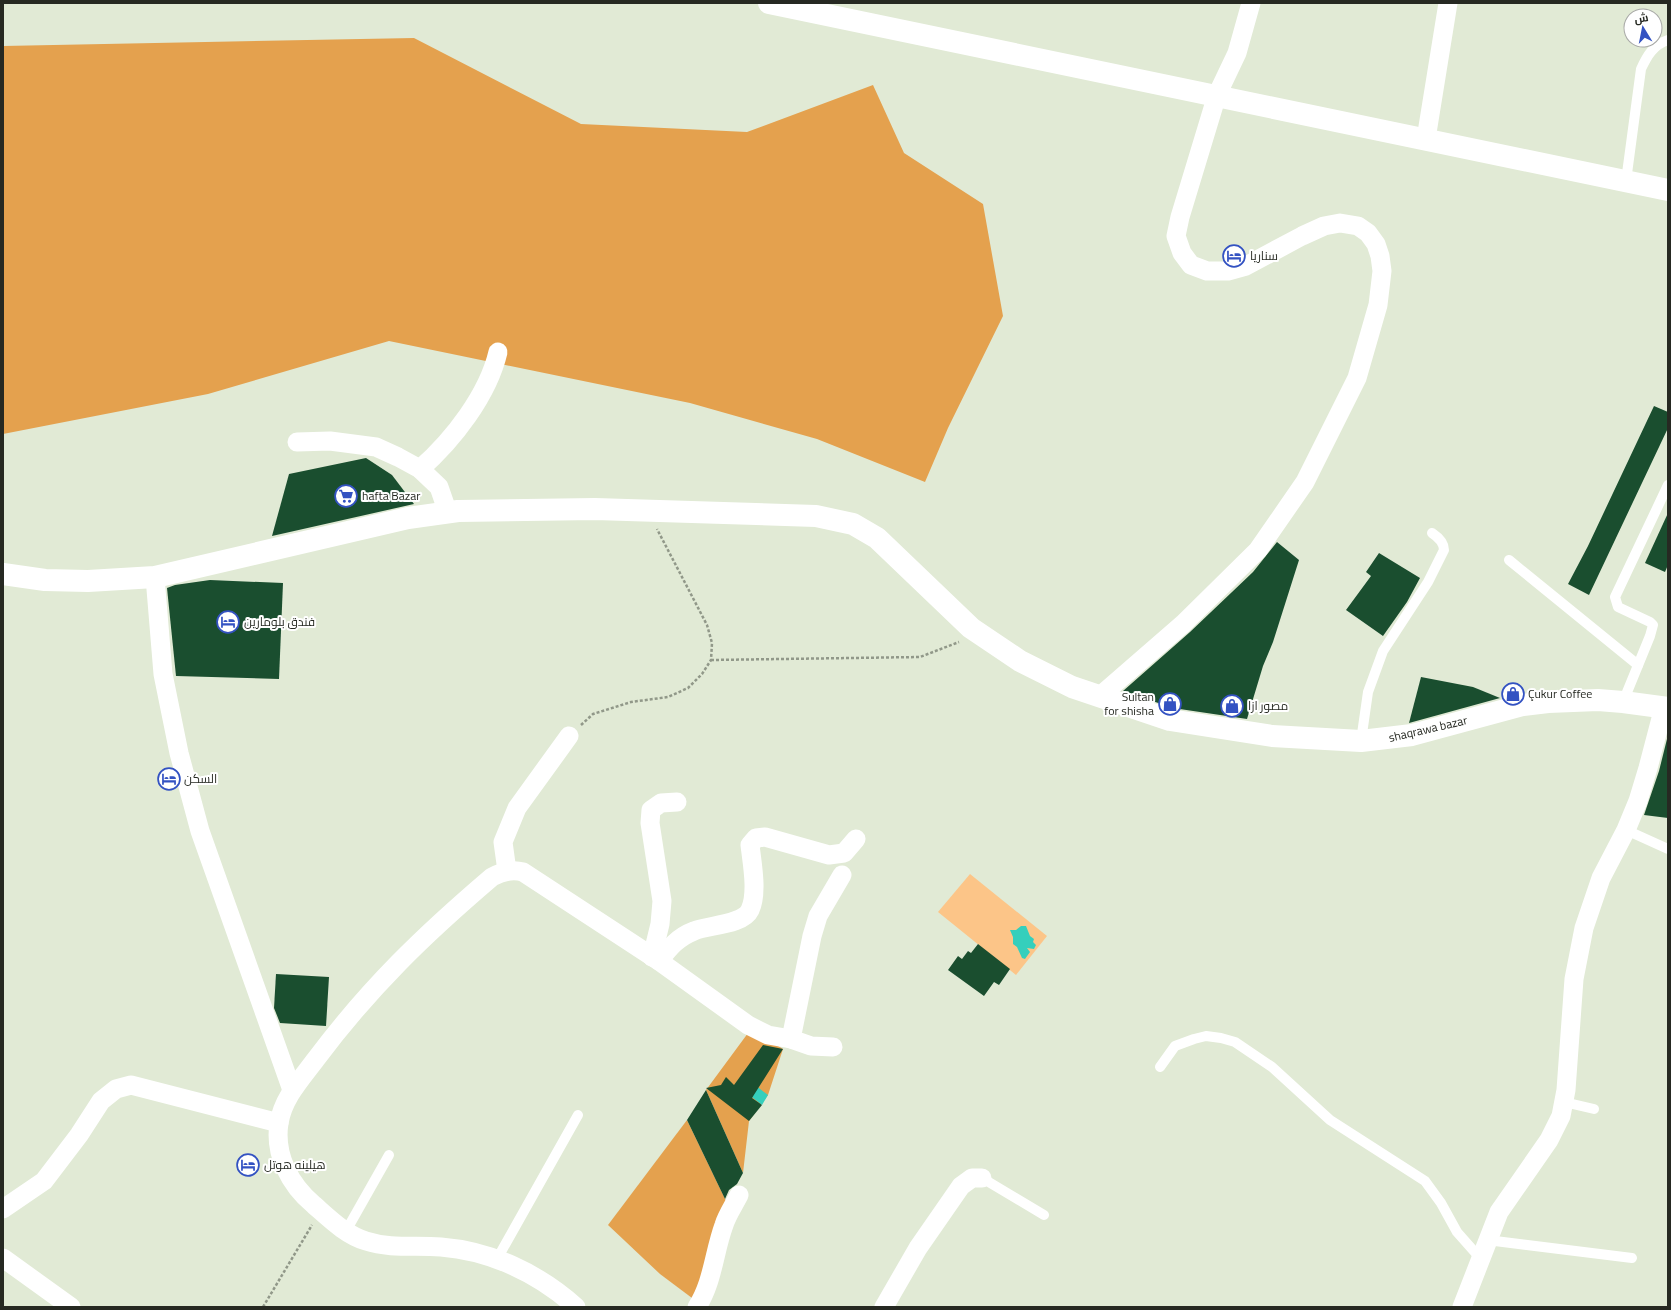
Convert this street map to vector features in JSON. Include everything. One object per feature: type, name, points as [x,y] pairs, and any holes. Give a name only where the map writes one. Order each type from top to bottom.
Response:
[{"type":"street","points":[[769,3],[1668,190]]},
{"type":"street","points":[[1099,697],[1183,624],[1258,550],[1305,482],[1357,378],[1378,305],[1382,271],[1380,256],[1376,244],[1368,233],[1358,226],[1340,223],[1324,226],[1246,266],[1228,272],[1207,271],[1190,264],[1182,253],[1176,236],[1179,224],[1217,95],[1237,53],[1251,3]]},
{"type":"street","points":[[1426,139],[1448,3]]},
{"type":"street","points":[[420,469],[438,453],[470,412],[494,368],[498,352]]},
{"type":"street","points":[[296,442],[330,441],[376,447],[420,469],[439,487],[448,513]]},
{"type":"street","name":"shaqrawa bazar","points":[[3,574],[45,580],[88,581],[155,577],[408,518],[448,513],[507,510],[595,509],[816,516],[852,524],[878,538],[971,628],[1032,668],[1072,687],[1170,720],[1272,736],[1361,741],[1412,735],[1523,705],[1573,700],[1623,702],[1666,708]]},
{"type":"street","points":[[155,577],[163,674],[188,792],[200,831],[292,1090]]},
{"type":"street","points":[[1462,1307],[1487,1240],[1507,1199],[1556,1128],[1564,1102],[1574,979],[1580,947],[1592,903],[1601,878],[1626,830],[1648,768],[1666,708]]},
{"type":"street","points":[[507,871],[503,842],[517,808],[569,736]]},
{"type":"street","points":[[656,959],[662,901],[650,823],[651,810],[661,803],[677,802]]},
{"type":"street","points":[[656,959],[671,945],[693,931],[740,919],[750,911],[754,894],[750,845],[756,838],[765,837],[829,855],[844,853],[856,839]]},
{"type":"street","points":[[576,1307],[539,1279],[480,1252],[460,1249],[382,1245],[365,1241],[346,1231],[320,1211],[299,1191],[284,1166],[278,1143],[279,1123],[282,1112],[292,1090],[347,1018],[395,965],[447,915],[492,877],[507,871],[524,872],[656,959],[748,1025],[768,1035],[791,1039],[811,1046],[833,1047]]},
{"type":"street","points":[[791,1039],[812,936],[818,916],[842,875]]},
{"type":"street","points":[[3,1209],[44,1181],[79,1135],[101,1101],[116,1089],[131,1085],[279,1123]]},
{"type":"street","points":[[884,1307],[918,1248],[961,1186],[972,1178],[982,1178]]},
{"type":"street","points":[[697,1307],[704,1297],[715,1263],[724,1224],[739,1195]]},
{"type":"street","points":[[3,1258],[71,1307]]},
{"type":"lane","points":[[1626,181],[1641,69],[1646,57],[1653,49],[1661,42],[1668,40]]},
{"type":"lane","points":[[1623,702],[1653,629],[1653,625],[1650,622],[1618,607],[1615,597],[1668,485]]},
{"type":"lane","points":[[1361,741],[1368,692],[1384,651],[1428,582],[1444,550],[1444,545],[1438,537],[1432,533]]},
{"type":"lane","points":[[1509,560],[1638,665]]},
{"type":"lane","points":[[1626,830],[1668,849]]},
{"type":"lane","points":[[1160,1067],[1175,1046],[1194,1039],[1206,1036],[1235,1042],[1272,1067],[1330,1120],[1425,1181],[1441,1203],[1457,1232],[1480,1258]]},
{"type":"lane","points":[[1564,1102],[1594,1108]]},
{"type":"lane","points":[[497,1259],[578,1115]]},
{"type":"lane","points":[[346,1231],[389,1155]]},
{"type":"lane","points":[[982,1178],[1044,1215]]},
{"type":"lane","points":[[1487,1240],[1632,1258]]},
{"type":"path","points":[[569,736],[593,714],[631,702],[668,697],[688,688],[702,674],[711,660],[712,643],[707,626],[648,511]]},
{"type":"path","points":[[711,660],[920,657],[959,643],[971,628]]},
{"type":"path","points":[[263,1307],[320,1211]]},
{"type":"shaded area","points":[[414,38],[581,124],[747,132],[873,85],[904,153],[983,204],[1003,316],[948,428],[925,482],[817,439],[690,403],[389,341],[208,394],[3,434],[3,46]]},
{"type":"shaded area","points":[[970,874],[1047,936],[1016,975],[938,912]]},
{"type":"shaded area","points":[[751,1029],[783,1049],[768,1095],[749,1121],[743,1173],[706,1090]]},
{"type":"shaded area","points":[[687,1120],[727,1203],[705,1279],[692,1298],[660,1274],[608,1225]]},
{"type":"water","points":[[1021,926],[1026,926],[1030,936],[1034,939],[1033,942],[1036,945],[1034,949],[1027,948],[1030,952],[1025,959],[1022,958],[1017,947],[1013,944],[1013,937],[1010,930],[1016,930]]},
{"type":"water","points":[[751,1082],[768,1095],[762,1105],[744,1091]]},
{"type":"building","points":[[1654,406],[1668,412],[1668,428],[1589,595],[1568,584],[1588,546]]},
{"type":"building","name":"hafta Bazar","points":[[366,458],[392,475],[414,504],[272,536],[289,474]]},
{"type":"building","points":[[1668,513],[1668,565],[1665,572],[1645,563]]},
{"type":"building","points":[[1277,542],[1299,560],[1273,642],[1263,666],[1247,719],[1173,708],[1123,691],[1190,632],[1253,572]]},
{"type":"building","points":[[1379,553],[1420,578],[1407,602],[1383,636],[1346,610],[1371,576],[1366,572]]},
{"type":"building","points":[[210,580],[283,583],[279,679],[176,676],[167,588],[175,585]]},
{"type":"building","points":[[1421,677],[1473,687],[1500,698],[1409,723]]},
{"type":"building","points":[[1668,735],[1668,818],[1644,815],[1659,771]]},
{"type":"building","points":[[978,944],[1010,969],[999,985],[994,982],[984,996],[948,970],[958,956],[962,959],[968,951],[971,953]]},
{"type":"building","points":[[276,974],[329,977],[326,1026],[280,1023],[274,1008]]},
{"type":"building","points":[[763,1045],[783,1049],[752,1098],[762,1105],[749,1121],[706,1088],[721,1085],[726,1077],[734,1085]]},
{"type":"building","points":[[706,1090],[743,1173],[737,1184],[729,1190],[725,1199],[687,1120]]},
{"type":"place","name":"سناريا","points":[[1234,256]]},
{"type":"place","name":"hafta Bazar","points":[[346,496]]},
{"type":"place","name":"فندق بلومارين","points":[[228,622]]},
{"type":"place","name":"Çukur Coffee","points":[[1513,694]]},
{"type":"place","name":"Sultan for shisha","points":[[1170,704]]},
{"type":"place","name":"مصور ازا","points":[[1232,706]]},
{"type":"place","name":"السكن","points":[[169,779]]},
{"type":"place","name":"هيلينه هوتل","points":[[248,1165]]}]
